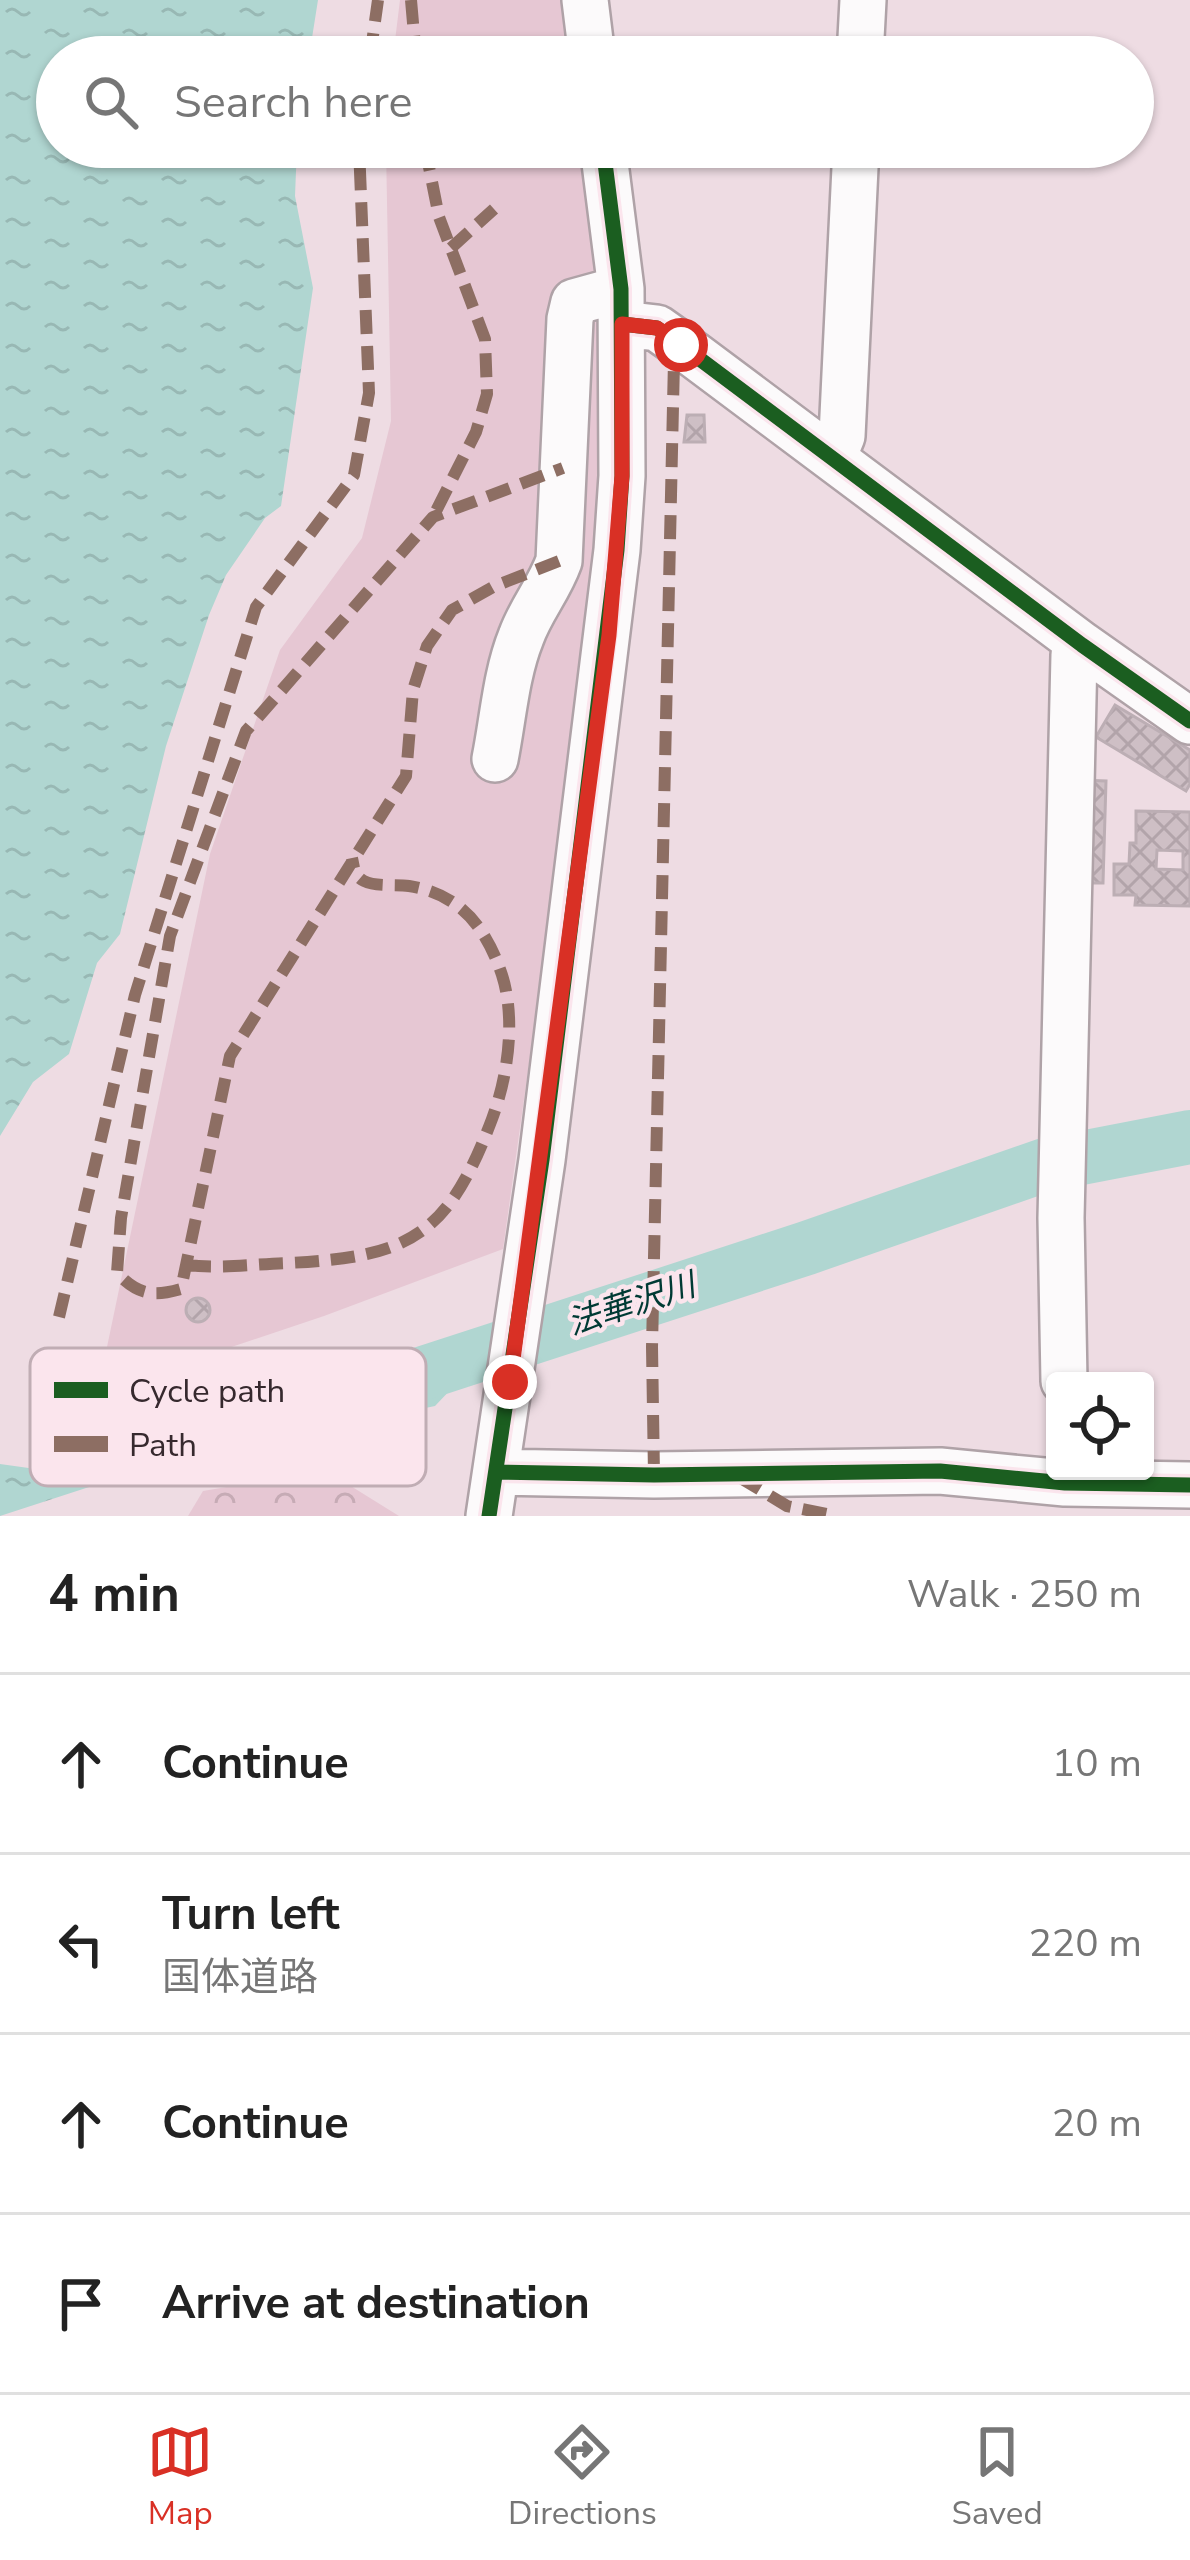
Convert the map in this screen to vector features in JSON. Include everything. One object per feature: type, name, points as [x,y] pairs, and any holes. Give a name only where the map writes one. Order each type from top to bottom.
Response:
[{"type":"street","points":[[585,0],[589,36]]},
{"type":"street","points":[[861,36],[862,0]]},
{"type":"street","points":[[605,168],[621,306],[622,476],[617,550],[522,1308],[494,1494],[654,1475],[940,1471],[1046,1476]]},
{"type":"street","points":[[833,458],[842,436],[855,168]]},
{"type":"street","points":[[495,759],[518,642],[533,608],[547,593],[559,561],[574,302],[621,306],[657,328],[1190,721]]},
{"type":"street","points":[[1064,1372],[1062,1210],[1074,655],[1082,645]]},
{"type":"street","points":[[1112,1480],[1190,1485]]},
{"type":"green space","points":[[400,0],[562,0],[566,36],[396,36]]},
{"type":"green space","points":[[386,168],[587,168],[601,264],[599,514],[588,643],[503,1249],[228,1348],[108,1348],[210,854],[280,650],[362,538],[391,421]]},
{"type":"green space","points":[[232,1486],[351,1486],[399,1516],[188,1516],[203,1491]]},
{"type":"water","points":[[0,0],[318,0],[312,36],[36,36],[36,168],[296,168],[295,196],[313,288],[281,506],[265,518],[226,575],[209,615],[166,746],[120,934],[97,963],[69,1054],[33,1082],[0,1136]]},
{"type":"water","points":[[426,1370],[456,1384],[435,1406],[426,1408]]},
{"type":"water","points":[[0,1464],[30,1468],[30,1486],[92,1486],[0,1516]]},
{"type":"building","points":[[687,415],[704,415],[705,442],[684,442]]},
{"type":"building","points":[[1115,705],[1190,750],[1186,791],[1096,737]]},
{"type":"building","points":[[1079,780],[1106,781],[1103,883],[1077,883]]},
{"type":"building","points":[[1136,811],[1190,812],[1190,906],[1135,905],[1136,895],[1114,895],[1114,864],[1129,864],[1130,843],[1136,843]],"holes":[[[1157,850],[1183,851],[1183,870],[1156,869]]]},
{"type":"building","points":[[198,1298],[207,1301],[207,1319],[198,1322],[189,1319],[186,1310],[189,1301]]},
{"type":"waterway","name":"法華沢川","points":[[426,1372],[1045,1165],[1190,1137]]},
{"type":"marked path","points":[[373,36],[378,0]]},
{"type":"marked path","points":[[411,0],[414,36]]},
{"type":"marked path","points":[[59,1317],[135,995],[256,607],[354,475],[369,393],[360,168]]},
{"type":"marked path","points":[[429,168],[439,217],[485,339],[487,394],[476,432],[433,517]]},
{"type":"marked path","points":[[451,248],[494,209]]},
{"type":"marked path","points":[[654,1475],[652,1347],[674,361],[681,345]]},
{"type":"marked path","points":[[559,561],[495,586],[452,610],[427,646],[413,690],[406,776],[230,1056],[181,1289],[154,1293],[132,1286],[117,1273],[121,1218],[170,936],[246,731],[433,517],[563,468]]},
{"type":"marked path","points":[[187,1265],[330,1260],[395,1246],[440,1214],[476,1159],[506,1066],[509,1029],[502,975],[488,942],[457,905],[427,890],[364,881],[356,874],[352,858]]},
{"type":"marked path","points":[[739,1477],[787,1506],[837,1516]]},
{"type":"cycle path","points":[[489,1516],[542,1160],[617,550],[622,476],[621,289],[606,168]]},
{"type":"cycle path","points":[[622,324],[657,328],[1190,721]]},
{"type":"cycle path","points":[[498,1472],[940,1471],[1065,1483],[1190,1485]]},
{"type":"route","points":[[510,1382],[609,635],[622,476],[622,324],[657,328],[681,345]]}]
